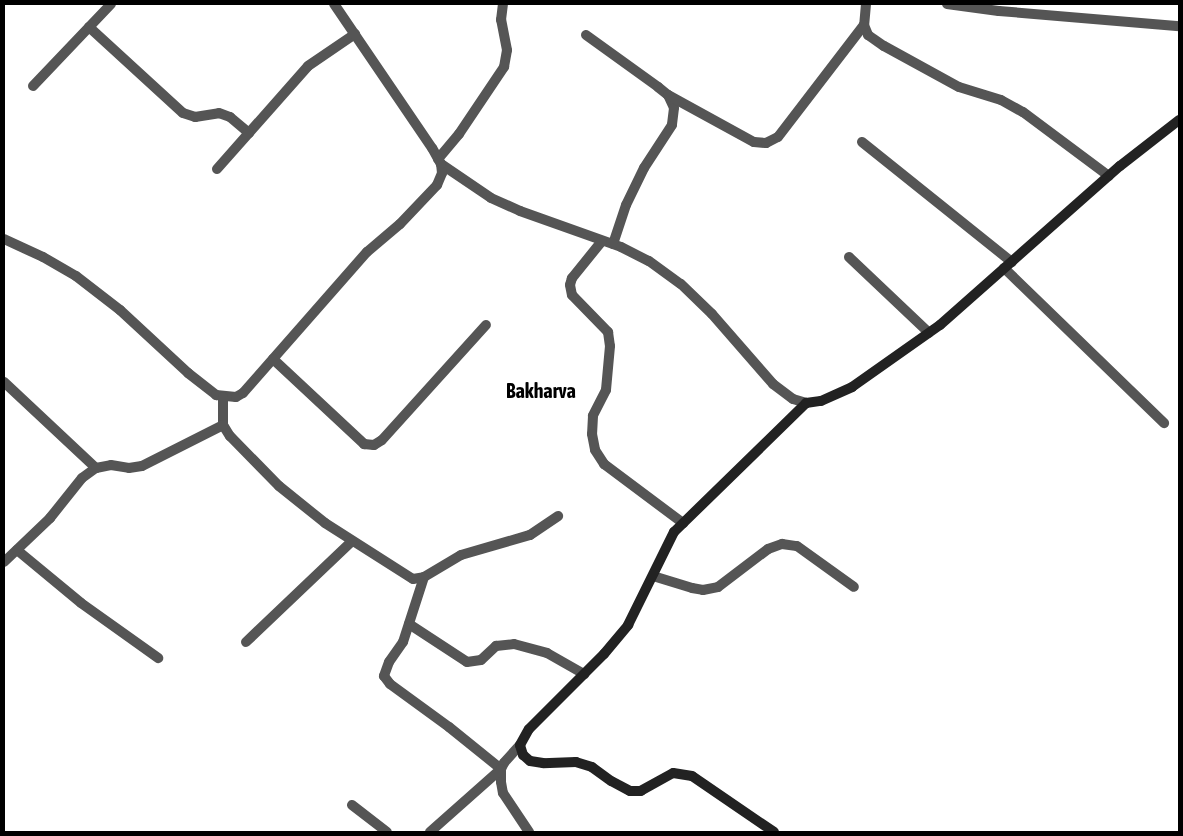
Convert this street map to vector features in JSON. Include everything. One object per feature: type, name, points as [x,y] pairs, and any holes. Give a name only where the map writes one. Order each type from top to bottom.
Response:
[{"type":"street","points":[[33,86],[111,4]]},
{"type":"street","points":[[334,4],[440,162],[490,198],[520,211],[613,244],[649,261],[681,284],[712,314],[773,384],[793,399],[806,403],[821,402],[852,387],[929,333],[1109,176],[1179,120]]},
{"type":"street","points":[[4,239],[43,256],[76,276],[120,310],[188,373],[216,395],[236,397],[243,393],[367,252],[400,224],[437,185],[442,173],[440,162],[504,68],[506,50],[501,20],[503,4]]},
{"type":"street","points":[[866,4],[864,25],[868,35],[884,46],[958,87],[1001,100],[1023,112],[1109,176]]},
{"type":"street","points":[[947,4],[999,11],[1179,26]]},
{"type":"street","points":[[586,35],[668,95],[754,142],[766,143],[778,137],[864,25]]},
{"type":"street","points":[[89,27],[183,113],[195,117],[218,113],[230,117],[249,133]]},
{"type":"street","points":[[217,170],[308,66],[355,34]]},
{"type":"street","points":[[613,244],[626,204],[644,168],[672,125],[674,108],[668,95]]},
{"type":"street","points":[[862,142],[1008,265],[1164,423]]},
{"type":"street","points":[[602,241],[572,278],[570,285],[572,295],[608,332],[610,346],[606,390],[593,416],[592,434],[595,450],[604,464],[683,523]]},
{"type":"street","points":[[850,257],[929,333]]},
{"type":"street","points":[[274,358],[364,444],[374,445],[382,440],[486,325]]},
{"type":"street","points":[[4,382],[96,468]]},
{"type":"street","points":[[223,397],[223,425],[230,436],[280,486],[311,513],[414,579],[424,577],[461,555],[530,535],[558,516]]},
{"type":"street","points":[[430,832],[501,769],[529,729],[604,654],[628,625],[669,540],[683,523],[806,403]]},
{"type":"street","points":[[4,562],[50,518],[82,478],[96,468],[111,465],[129,468],[142,466],[223,425]]},
{"type":"street","points":[[246,642],[352,541]]},
{"type":"street","points":[[653,576],[703,590],[718,587],[768,549],[782,544],[797,546],[854,587]]},
{"type":"street","points":[[17,550],[81,603],[158,658]]},
{"type":"street","points":[[424,577],[403,642],[389,662],[384,676],[390,684],[449,727],[501,769],[503,793],[529,832]]},
{"type":"street","points":[[409,624],[467,662],[481,660],[496,646],[514,644],[547,653],[584,674]]},
{"type":"street","points":[[520,744],[523,755],[530,761],[543,763],[576,762],[592,767],[611,782],[630,791],[641,791],[673,773],[692,776],[774,832]]},
{"type":"street","points":[[352,804],[387,832]]},
{"type":"district","name":"Bakharva","points":[[541,390]]}]
